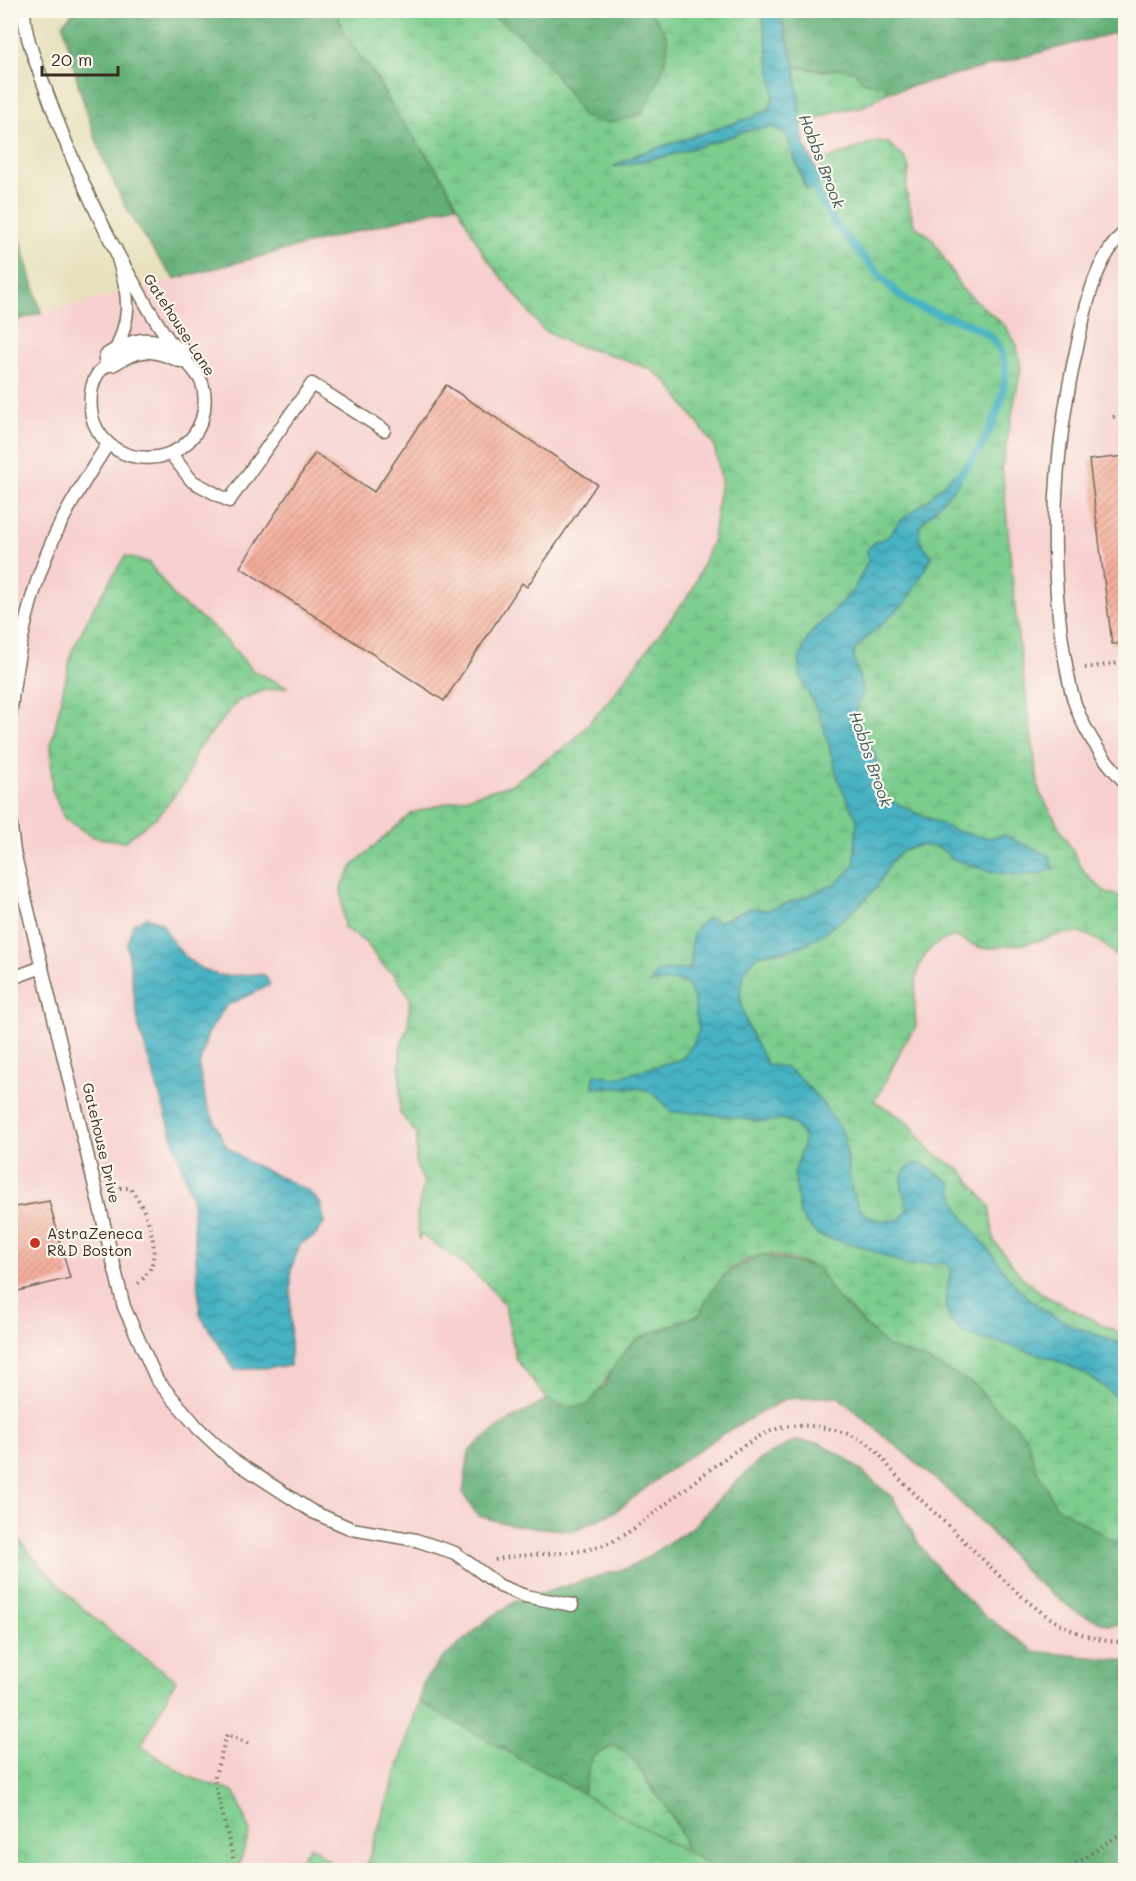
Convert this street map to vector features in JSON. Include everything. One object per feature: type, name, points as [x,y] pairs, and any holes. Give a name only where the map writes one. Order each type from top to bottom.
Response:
[{"type":"street","points":[[111,359],[129,348],[150,345],[181,355]]},
{"type":"lane","name":"Gatehouse Lane","points":[[24,10],[36,64],[60,129],[115,248],[138,291],[181,355],[190,363],[202,385],[205,405],[196,432],[187,443],[171,454]]},
{"type":"lane","points":[[1125,231],[1105,259],[1089,294],[1062,426],[1055,482],[1054,551],[1059,614],[1071,691],[1087,732],[1111,768],[1125,783]]},
{"type":"lane","name":"Gatehouse Lane","points":[[108,444],[94,422],[90,408],[92,388],[97,375],[111,359],[122,335],[127,311],[126,288],[115,248]]},
{"type":"lane","points":[[10,717],[15,674],[27,617],[54,536],[82,484],[108,444],[129,456],[141,459],[171,454],[192,481],[229,501],[312,384],[384,430]]},
{"type":"lane","name":"Gatehouse Drive","points":[[10,820],[14,852],[84,1131],[124,1307],[157,1380],[198,1428],[230,1458],[313,1512],[352,1529],[416,1540],[455,1553],[500,1586],[525,1596],[572,1605]]},
{"type":"lane","points":[[10,979],[42,967]]},
{"type":"path","points":[[1113,417],[1125,415]]},
{"type":"path","points":[[1068,670],[1125,662]]},
{"type":"path","points":[[114,1188],[130,1188],[139,1199],[148,1225],[154,1254],[150,1270],[138,1284]]},
{"type":"path","points":[[480,1570],[496,1559],[578,1550],[613,1541],[648,1520],[734,1453],[764,1435],[787,1426],[815,1426],[845,1433],[871,1447],[896,1475],[1027,1602],[1058,1624],[1083,1634],[1125,1642]]},
{"type":"path","points":[[236,1870],[214,1779],[227,1734],[249,1744]]},
{"type":"path","points":[[1066,1870],[1120,1834],[1125,1834]]},
{"type":"shaded area","points":[[1125,30],[1125,1870],[719,1870],[419,1703],[365,1870],[237,1870],[250,1832],[235,1792],[189,1777],[141,1746],[133,1650],[95,1621],[61,1589],[11,1530],[10,202],[42,313]]},
{"type":"green space","points":[[76,10],[127,11],[146,20],[165,11],[340,11],[338,16],[397,114],[443,178],[456,205],[175,279],[153,251],[134,221],[103,158],[80,92],[63,23]]},
{"type":"green space","points":[[340,10],[486,15],[516,32],[529,44],[554,73],[583,117],[608,123],[641,115],[660,76],[668,44],[666,35],[650,11],[762,11],[774,94],[770,108],[754,117],[639,154],[616,166],[664,157],[754,129],[772,127],[786,134],[806,190],[822,181],[822,161],[876,141],[887,142],[904,157],[909,168],[906,191],[914,225],[932,238],[961,288],[1005,326],[1017,345],[1021,368],[1002,466],[1017,629],[1039,791],[1085,873],[1106,893],[1125,897],[1125,965],[1108,948],[1081,933],[1057,935],[992,948],[979,947],[953,936],[940,942],[925,955],[917,974],[916,1027],[874,1101],[907,1121],[932,1152],[963,1172],[989,1206],[994,1241],[1021,1276],[1044,1295],[1125,1336],[1125,1548],[1056,1506],[1037,1470],[1027,1438],[1013,1422],[991,1404],[976,1385],[927,1360],[887,1346],[834,1294],[819,1268],[774,1255],[761,1255],[740,1263],[716,1285],[700,1314],[639,1338],[621,1356],[588,1405],[564,1407],[547,1399],[516,1359],[505,1305],[487,1284],[460,1261],[421,1235],[419,1239],[417,1215],[424,1182],[416,1165],[417,1135],[400,1113],[400,1049],[408,1025],[410,998],[395,975],[380,963],[367,943],[344,928],[341,887],[355,863],[412,813],[510,785],[573,741],[609,700],[692,591],[713,539],[721,479],[714,445],[667,382],[650,369],[612,355],[570,344],[543,330],[484,255],[443,178],[397,114],[375,75],[344,34],[338,16]]},
{"type":"green space","points":[[127,11],[165,11],[146,20]]},
{"type":"green space","points":[[446,11],[650,11],[666,35],[667,54],[660,76],[641,115],[608,123],[583,117],[566,88],[537,53]]},
{"type":"green space","points":[[779,11],[1125,11],[1125,30],[886,93],[885,87],[863,81],[855,72],[795,67]]},
{"type":"green space","points":[[795,67],[822,71],[845,68],[855,72],[863,81],[886,87],[886,93],[862,107],[839,110],[801,126]]},
{"type":"green space","points":[[10,202],[41,313],[11,322],[10,322]]},
{"type":"green space","points":[[125,556],[148,562],[177,600],[217,630],[253,671],[287,687],[263,691],[238,701],[197,750],[185,782],[159,815],[124,842],[93,837],[64,818],[52,790],[51,745],[72,651],[94,607]]},
{"type":"green space","points":[[762,1255],[820,1268],[834,1294],[887,1346],[927,1360],[976,1385],[991,1404],[1013,1422],[1027,1438],[1037,1470],[1056,1506],[1125,1548],[1125,1624],[1109,1625],[1076,1612],[1030,1577],[985,1526],[942,1485],[837,1396],[785,1399],[724,1433],[669,1470],[616,1511],[573,1531],[512,1525],[478,1516],[463,1494],[469,1451],[504,1423],[547,1399],[564,1407],[604,1387],[616,1361],[637,1339],[700,1314],[705,1301],[717,1283],[731,1271]]},
{"type":"green space","points":[[795,1441],[820,1443],[845,1457],[892,1497],[919,1544],[942,1574],[980,1612],[1034,1651],[1125,1661],[1125,1870],[719,1870],[685,1851],[683,1838],[676,1822],[633,1759],[592,1757],[583,1794],[419,1702],[423,1682],[442,1659],[487,1620],[516,1601],[633,1566],[693,1527],[725,1492],[762,1458]]},
{"type":"green space","points":[[11,1530],[48,1574],[87,1612],[176,1680],[141,1746],[189,1777],[235,1792],[250,1832],[237,1870],[11,1870]]},
{"type":"green space","points":[[419,1702],[719,1870],[365,1870]]},
{"type":"green space","points":[[614,1745],[633,1759],[665,1805],[683,1838],[685,1851],[698,1870],[533,1870],[583,1794],[592,1757]]},
{"type":"green space","points":[[311,1846],[340,1870],[291,1870]]},
{"type":"water","points":[[762,11],[779,11],[795,67],[804,144],[822,181],[807,190],[786,134],[772,127],[754,129],[664,157],[613,167],[639,154],[753,117],[770,108],[774,94]]},
{"type":"water","points":[[954,474],[961,481],[920,525],[919,540],[932,556],[907,601],[855,649],[854,659],[862,686],[862,697],[857,712],[868,744],[875,753],[879,783],[887,799],[956,831],[988,838],[1004,835],[1049,856],[1054,869],[1042,873],[1005,874],[951,858],[935,847],[907,849],[897,855],[868,897],[834,926],[801,946],[758,955],[744,974],[741,985],[742,1009],[756,1044],[768,1065],[786,1068],[801,1079],[836,1122],[844,1138],[854,1197],[860,1208],[869,1216],[882,1220],[901,1219],[908,1208],[901,1180],[903,1174],[906,1169],[921,1163],[952,1183],[955,1200],[962,1215],[1012,1282],[1028,1298],[1067,1323],[1125,1345],[1125,1409],[1101,1384],[1069,1366],[1034,1353],[983,1340],[957,1328],[946,1308],[946,1293],[952,1271],[945,1263],[907,1265],[864,1247],[820,1236],[808,1226],[800,1214],[794,1174],[805,1138],[795,1125],[784,1119],[764,1122],[702,1113],[671,1112],[662,1101],[645,1090],[593,1087],[595,1074],[615,1078],[681,1059],[692,1046],[699,1031],[693,996],[686,983],[677,981],[651,983],[656,972],[691,968],[692,939],[701,923],[708,918],[720,921],[751,908],[767,910],[802,898],[837,883],[854,866],[857,820],[839,782],[822,721],[800,676],[799,660],[809,635],[853,591],[868,561],[867,550],[875,542],[888,537],[899,522],[925,502]]},
{"type":"water","points":[[147,917],[162,923],[184,956],[200,968],[225,976],[265,975],[270,985],[226,1006],[208,1033],[199,1067],[206,1103],[226,1146],[250,1163],[307,1190],[320,1203],[325,1222],[315,1236],[300,1244],[291,1269],[290,1366],[235,1370],[200,1315],[192,1199],[139,1028],[127,944],[133,924]]},
{"type":"building","points":[[446,385],[597,484],[527,587],[522,583],[444,701],[240,567],[315,453],[374,492]]},
{"type":"building","points":[[1125,456],[1125,643],[1112,644],[1089,460]]},
{"type":"building","name":"AstraZeneca R&D Boston","points":[[49,1201],[70,1278],[10,1293],[10,1208]]},
{"type":"waterway","name":"Hobbs Brook","points":[[811,178],[823,204],[837,226],[894,290],[909,302],[977,328],[996,344],[1003,357],[1004,387],[995,418],[979,450],[951,485]]},
{"type":"place","name":"AstraZeneca R&D Boston","points":[[35,1243]]}]
